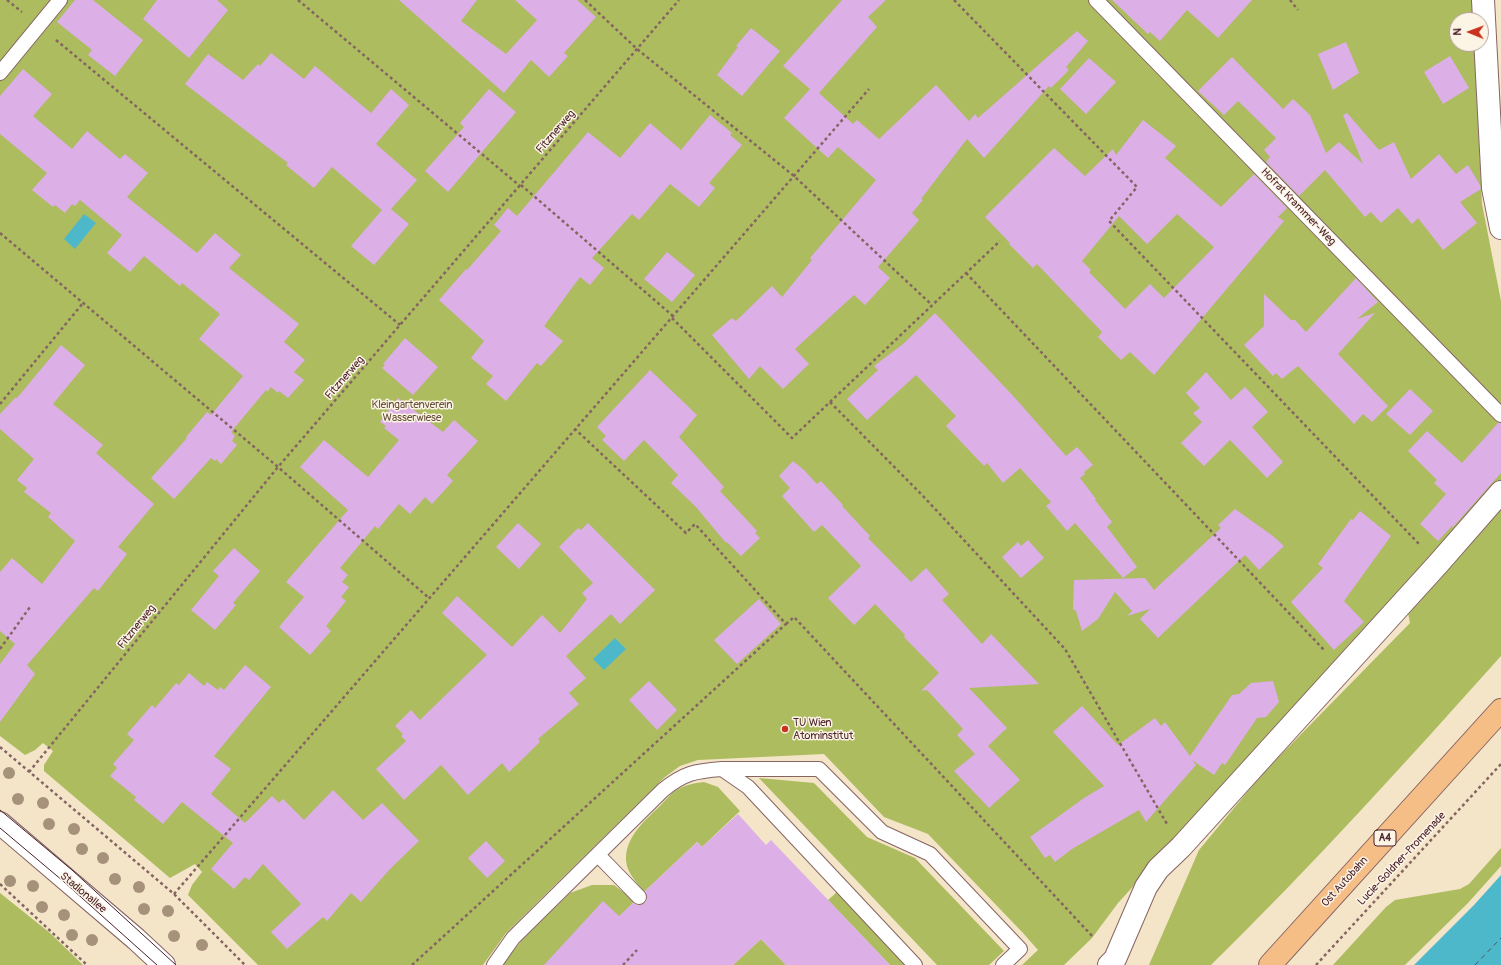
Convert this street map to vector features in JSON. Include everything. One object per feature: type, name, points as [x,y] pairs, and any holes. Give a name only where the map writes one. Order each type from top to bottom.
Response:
[{"type":"highway","name":"Ost Autobahn","points":[[1270,965],[1501,710]]},
{"type":"street","points":[[1483,0],[1493,188],[1501,228]]},
{"type":"street","points":[[1112,962],[1146,887],[1158,869],[1181,847],[1341,669],[1438,564],[1501,492]]},
{"type":"street","name":"Stadionallee","points":[[0,823],[136,939],[164,965]]},
{"type":"lane","points":[[0,72],[60,0]]},
{"type":"lane","name":"Hofrat Krammer-Weg","points":[[1096,0],[1501,415]]},
{"type":"lane","points":[[722,769],[748,787],[915,965]]},
{"type":"lane","points":[[494,965],[513,938],[663,790],[675,780],[691,773],[722,769],[819,769],[882,832],[930,854],[1020,949],[1003,965]]},
{"type":"lane","points":[[598,854],[639,897]]},
{"type":"path","points":[[8,0],[400,325]]},
{"type":"path","points":[[298,0],[520,186],[673,317],[792,438],[1000,241]]},
{"type":"path","points":[[585,0],[637,49],[794,176],[932,305]]},
{"type":"path","name":"Fitznerweg","points":[[30,772],[278,467],[679,0]]},
{"type":"path","points":[[954,0],[1137,187],[1109,220],[1438,564]]},
{"type":"path","points":[[1290,0],[1298,10]]},
{"type":"path","points":[[174,894],[869,89]]},
{"type":"path","points":[[0,233],[278,467],[429,598]]},
{"type":"path","points":[[966,273],[1341,669]]},
{"type":"path","points":[[0,404],[83,303]]},
{"type":"path","points":[[830,402],[923,496],[1065,649],[1181,847]]},
{"type":"path","points":[[575,429],[686,533],[695,524],[786,624]]},
{"type":"path","points":[[0,649],[30,607]]},
{"type":"path","points":[[412,965],[794,617],[1112,962]]},
{"type":"path","points":[[0,747],[174,894],[245,965]]},
{"type":"path","name":"Lucie-Goldner-Promenade","points":[[1316,965],[1501,764]]},
{"type":"path","points":[[0,884],[87,965]]},
{"type":"path","points":[[623,965],[636,950]]},
{"type":"green space","name":"Kleingartenverein Wasserwiese","points":[[0,0],[1472,0],[1473,12],[1449,12],[1449,52],[1474,52],[1482,204],[1501,301],[1501,482],[1118,903],[1092,938],[1064,965],[1022,965],[1038,950],[1023,933],[928,834],[884,817],[824,754],[698,760],[680,766],[665,777],[506,933],[483,965],[258,965],[188,895],[192,885],[202,872],[195,864],[170,878],[44,771],[44,765],[53,751],[43,743],[35,750],[25,755],[0,736]]},
{"type":"green space","points":[[1501,508],[1501,656],[1395,774],[1286,890],[1211,965],[1149,965],[1199,850],[1264,772],[1410,623],[1408,613]]},
{"type":"green space","points":[[759,778],[814,783],[867,837],[915,858],[1004,951],[989,965],[937,965]]},
{"type":"green space","points":[[704,782],[718,787],[740,811],[702,847],[697,842],[644,892],[632,877],[627,866],[627,848],[635,832],[678,789]]},
{"type":"green space","points":[[1501,848],[1501,866],[1468,903],[1405,965],[1333,965],[1386,907],[1395,900],[1460,889],[1469,884]]},
{"type":"green space","points":[[592,885],[614,885],[635,901],[628,908],[637,918],[544,965],[502,965],[522,940],[570,893]]},
{"type":"green space","points":[[837,892],[908,965],[890,965],[828,900]]},
{"type":"green space","points":[[0,893],[50,933],[83,965],[0,965]]},
{"type":"green space","points":[[761,939],[786,965],[733,965]]},
{"type":"water","points":[[84,214],[96,223],[75,249],[64,239]]},
{"type":"water","points":[[615,638],[626,649],[604,670],[593,659]]},
{"type":"water","points":[[1501,875],[1501,965],[1414,965],[1474,905]]},
{"type":"building","points":[[75,0],[93,0],[143,40],[115,76],[88,55],[92,50],[57,22]]},
{"type":"building","points":[[157,0],[217,0],[228,10],[189,58],[143,19]]},
{"type":"building","points":[[399,0],[477,0],[461,21],[506,54],[537,20],[515,0],[577,0],[596,17],[564,53],[568,56],[549,77],[531,60],[504,93]]},
{"type":"building","points":[[842,0],[886,0],[868,17],[877,27],[819,93],[853,124],[857,120],[879,139],[936,85],[969,121],[975,114],[978,118],[1077,31],[1088,41],[1066,67],[1069,70],[1051,88],[1049,86],[984,158],[967,139],[912,213],[919,220],[878,267],[890,278],[865,305],[854,295],[795,349],[809,364],[783,389],[760,366],[749,379],[712,335],[732,318],[736,321],[772,286],[782,297],[812,260],[810,258],[876,180],[838,147],[828,158],[784,118],[810,89],[783,66]]},
{"type":"building","points":[[1112,0],[1252,0],[1218,38],[1187,10],[1160,41],[1150,32],[1148,34]]},
{"type":"building","points":[[751,28],[780,51],[742,96],[717,75],[738,47],[736,46]]},
{"type":"building","points":[[1346,42],[1359,73],[1333,90],[1318,54]]},
{"type":"building","points":[[271,53],[304,79],[315,66],[371,113],[391,89],[409,105],[376,144],[417,180],[391,209],[409,224],[374,265],[351,246],[382,210],[332,167],[314,188],[286,165],[288,163],[185,84],[208,54],[243,80],[258,64],[260,66]]},
{"type":"building","points":[[1450,56],[1469,88],[1443,104],[1424,72]]},
{"type":"building","points":[[1232,57],[1283,109],[1293,99],[1310,115],[1326,153],[1339,142],[1363,164],[1343,115],[1347,113],[1379,150],[1394,142],[1411,179],[1439,154],[1456,174],[1468,165],[1481,189],[1460,202],[1477,223],[1443,250],[1418,218],[1412,224],[1398,208],[1381,223],[1371,212],[1365,217],[1325,170],[1299,196],[1266,162],[1270,157],[1264,150],[1276,138],[1238,101],[1224,115],[1198,91]]},
{"type":"building","points":[[1089,58],[1116,82],[1086,114],[1060,89]]},
{"type":"building","points":[[23,69],[52,94],[33,116],[72,149],[87,131],[120,159],[125,154],[148,173],[127,197],[197,253],[215,233],[241,255],[229,268],[299,324],[284,342],[305,360],[294,372],[304,380],[288,398],[279,391],[278,393],[271,387],[267,392],[266,390],[231,432],[235,436],[232,441],[237,445],[221,464],[216,459],[215,461],[211,458],[174,499],[151,478],[187,438],[186,437],[207,412],[211,415],[243,376],[199,339],[220,314],[182,283],[180,286],[144,256],[130,272],[107,253],[122,235],[80,200],[75,206],[72,204],[65,213],[55,205],[53,207],[32,190],[47,173],[0,134],[0,96]]},
{"type":"building","points":[[489,89],[516,112],[448,192],[425,171],[464,127],[460,123]]},
{"type":"building","points":[[710,115],[732,133],[730,135],[742,145],[709,183],[715,188],[699,207],[670,184],[639,220],[632,214],[592,258],[604,268],[590,285],[580,277],[544,326],[563,341],[541,366],[537,363],[506,401],[486,384],[493,376],[471,358],[484,341],[439,300],[501,231],[494,225],[508,208],[517,216],[588,132],[620,158],[650,123],[681,150]]},
{"type":"building","points":[[1143,120],[1176,146],[1165,158],[1221,207],[1254,174],[1287,208],[1278,217],[1284,221],[1154,375],[1130,352],[1121,360],[1098,337],[1102,332],[1037,264],[1033,268],[985,217],[1054,148],[1085,176],[1113,149],[1116,155]],"holes":[[[1177,214],[1214,247],[1164,298],[1150,284],[1125,309],[1089,272],[1091,270],[1082,261],[1119,216],[1147,244]]]},
{"type":"building","points":[[667,252],[695,275],[672,302],[644,279]]},
{"type":"building","points":[[1356,278],[1378,302],[1357,319],[1375,313],[1338,354],[1388,406],[1372,422],[1363,414],[1354,424],[1298,366],[1282,379],[1276,373],[1273,376],[1244,345],[1264,326],[1264,294],[1291,320],[1295,320],[1306,332]]},
{"type":"building","points":[[935,313],[1016,399],[1066,456],[1077,447],[1093,465],[1084,472],[1085,474],[1080,478],[1112,522],[1107,527],[1137,567],[1123,578],[1075,523],[1067,531],[1046,506],[1051,502],[1020,468],[1003,483],[987,463],[984,466],[946,426],[956,416],[916,375],[867,420],[847,399],[878,370],[874,366],[903,344]]},
{"type":"building","points":[[405,338],[438,367],[413,395],[382,368],[385,365],[383,364]]},
{"type":"building","points":[[61,345],[85,365],[53,404],[103,445],[96,453],[154,504],[118,547],[127,554],[98,591],[94,588],[27,665],[35,674],[0,722],[0,664],[15,644],[0,631],[0,572],[12,558],[42,584],[75,541],[48,517],[51,513],[24,492],[27,488],[17,480],[34,459],[0,429],[0,414],[16,397],[17,398]]},
{"type":"building","points":[[650,370],[697,415],[679,437],[724,487],[720,491],[757,531],[755,533],[760,538],[741,556],[727,542],[726,543],[696,507],[671,483],[678,475],[644,440],[624,461],[602,440],[606,436],[597,427]]},
{"type":"building","points":[[1206,372],[1231,400],[1245,387],[1268,412],[1252,427],[1283,462],[1267,478],[1230,440],[1204,466],[1181,443],[1202,422],[1193,413],[1200,408],[1186,393]]},
{"type":"building","points":[[1410,389],[1433,411],[1410,435],[1386,414]]},
{"type":"building","points":[[398,398],[443,432],[454,420],[478,441],[447,475],[453,481],[432,504],[425,497],[410,514],[399,504],[378,529],[375,526],[340,568],[348,575],[342,582],[349,587],[341,597],[346,601],[326,626],[331,631],[310,655],[279,627],[304,597],[286,582],[348,510],[300,467],[324,440],[368,477],[399,440],[384,428],[386,426],[380,422]]},
{"type":"building","points":[[1498,423],[1501,423],[1501,473],[1453,527],[1452,526],[1438,541],[1420,524],[1446,494],[1434,483],[1437,480],[1408,451],[1427,431],[1462,463]]},
{"type":"building","points":[[793,461],[817,484],[821,481],[870,536],[868,538],[911,582],[926,568],[949,594],[942,600],[982,644],[991,634],[1039,684],[969,688],[1007,728],[988,746],[1020,780],[989,808],[954,771],[975,754],[957,735],[963,729],[927,690],[921,691],[939,673],[875,604],[854,625],[828,598],[861,566],[822,525],[814,532],[782,496],[790,488],[779,476]]},
{"type":"building","points":[[1235,509],[1273,536],[1284,546],[1259,570],[1245,555],[1158,638],[1140,619],[1150,609],[1127,616],[1132,611],[1115,592],[1098,619],[1082,631],[1076,611],[1073,609],[1074,580],[1145,578],[1154,590],[1221,528],[1218,525]]},
{"type":"building","points":[[1360,511],[1391,536],[1344,601],[1364,622],[1334,650],[1291,602],[1323,568],[1318,564],[1351,519],[1353,520]]},
{"type":"building","points":[[518,523],[541,544],[519,569],[496,547]]},
{"type":"building","points":[[588,523],[655,590],[620,624],[611,614],[566,656],[586,678],[569,693],[579,704],[538,739],[540,742],[509,772],[502,763],[468,795],[441,765],[404,800],[376,769],[406,741],[401,736],[403,734],[395,726],[411,710],[420,720],[487,655],[442,613],[457,596],[512,647],[542,615],[560,633],[587,599],[582,593],[593,583],[559,547],[578,528],[581,530]]},
{"type":"building","points":[[1028,540],[1044,558],[1021,578],[1002,557],[1018,542],[1021,546]]},
{"type":"building","points":[[234,548],[260,571],[233,603],[236,605],[215,630],[191,610],[219,576],[213,571]]},
{"type":"building","points":[[759,599],[781,624],[737,664],[714,640]]},
{"type":"building","points":[[245,665],[271,687],[214,756],[231,769],[211,794],[245,823],[272,796],[279,803],[283,799],[304,820],[333,790],[363,820],[382,803],[419,841],[390,869],[361,902],[351,893],[327,921],[323,917],[287,949],[271,932],[301,904],[263,864],[249,880],[245,877],[234,889],[211,869],[233,843],[182,802],[163,824],[134,800],[136,797],[110,776],[117,768],[113,764],[134,740],[127,734],[152,705],[155,708],[176,683],[179,685],[189,673],[204,686],[207,682],[218,690],[220,687],[224,690]]},
{"type":"building","points":[[649,681],[677,710],[657,730],[629,700]]},
{"type":"building","points":[[1273,681],[1279,702],[1266,717],[1257,718],[1225,765],[1222,763],[1214,775],[1192,760],[1196,765],[1146,822],[1139,810],[1072,849],[1055,862],[1050,855],[1045,858],[1030,837],[1084,798],[1104,786],[1053,732],[1082,706],[1118,745],[1155,718],[1161,726],[1165,722],[1190,756],[1232,695],[1239,694],[1251,683]]},
{"type":"building","points":[[738,814],[766,845],[771,840],[890,965],[786,965],[761,939],[733,965],[544,965],[603,901],[619,916],[633,903],[637,905],[645,903],[647,899],[645,891],[697,842],[702,847]]},
{"type":"building","points":[[486,841],[505,861],[487,878],[468,858]]},
{"type":"ferry route","points":[[1475,965],[1501,938]]},
{"type":"tram line","points":[[0,810],[72,870],[176,965]]},
{"type":"tram line","points":[[0,828],[63,881],[157,965]]},
{"type":"place","name":"TU Wien Atominstitut","points":[[785,729]]}]
